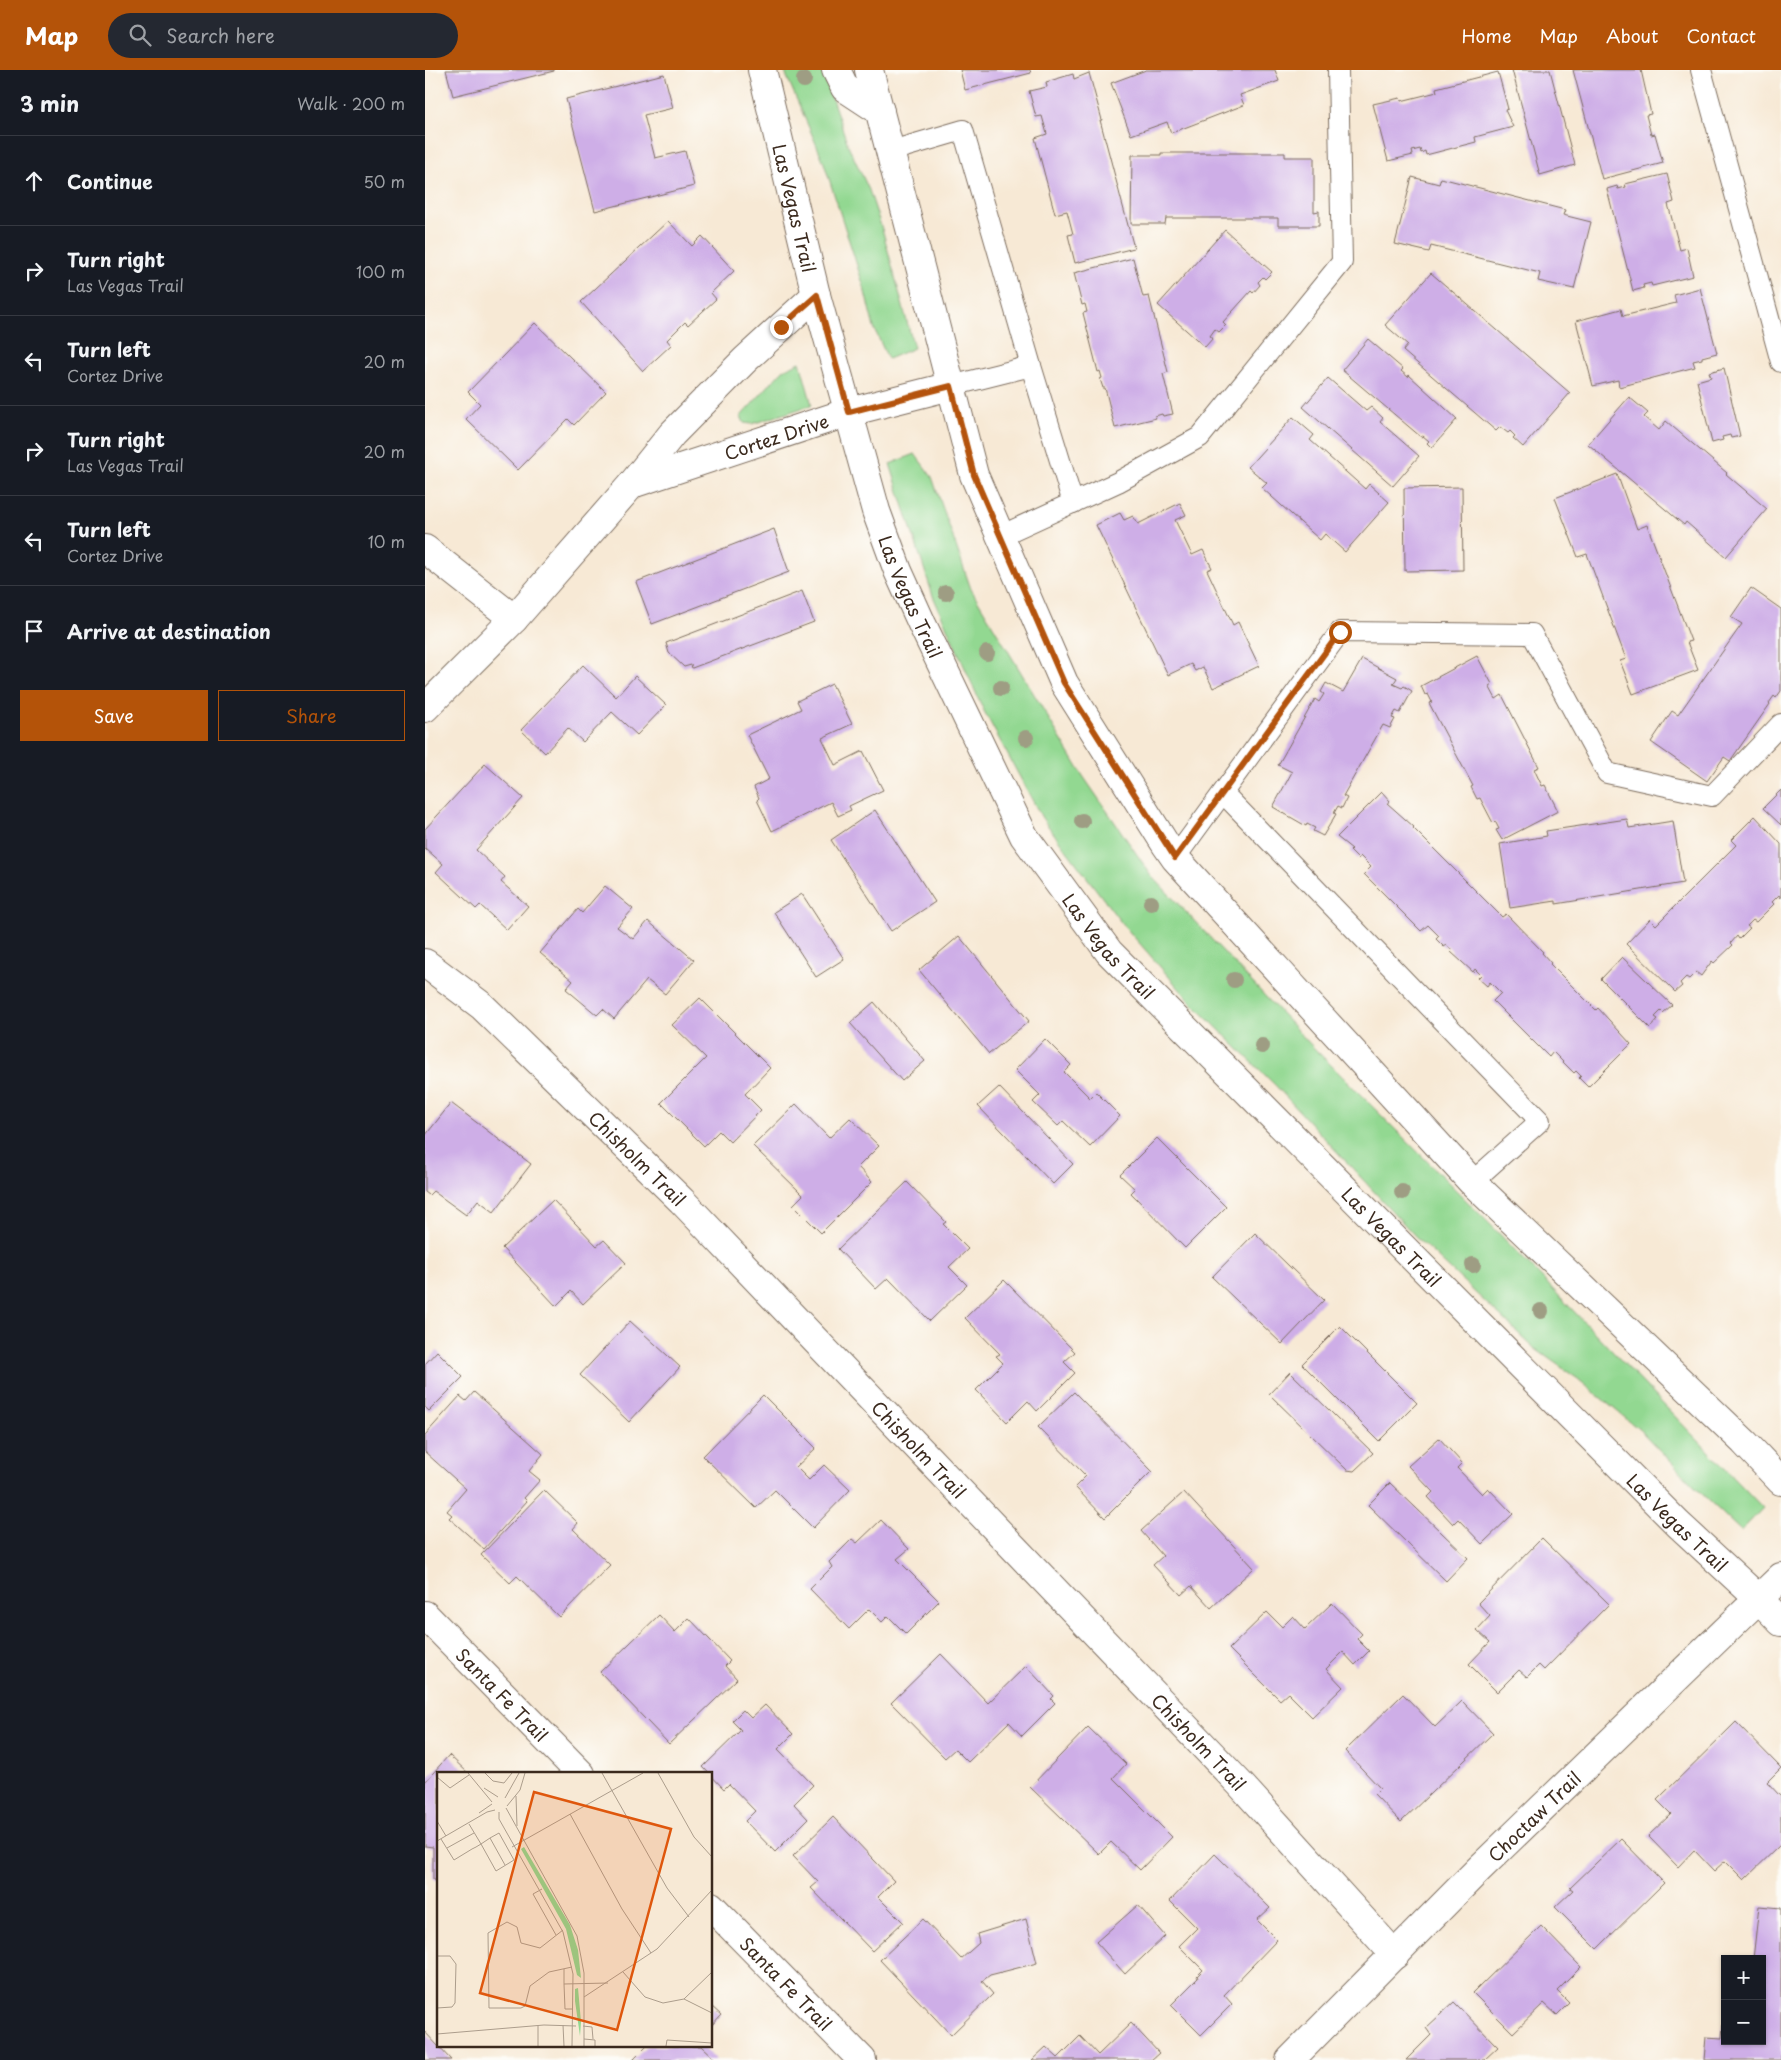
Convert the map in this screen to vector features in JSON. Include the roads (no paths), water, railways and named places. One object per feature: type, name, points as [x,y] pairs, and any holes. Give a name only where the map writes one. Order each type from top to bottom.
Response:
[{"type":"main road","name":"Las Vegas Trail","points":[[762,70],[817,295],[876,511],[898,571],[1024,836],[1109,952],[1678,1524],[1781,1622]]},
{"type":"main road","points":[[836,70],[845,88],[880,111]]},
{"type":"main road","points":[[869,70],[974,475],[1064,683],[1175,858],[1472,1182],[1744,1442],[1781,1481]]},
{"type":"main road","points":[[425,708],[514,619],[632,484],[672,434],[745,360],[817,295]]},
{"type":"main road","name":"Cortez Drive","points":[[632,484],[849,412],[951,386]]},
{"type":"main road","points":[[425,549],[514,619]]},
{"type":"main road","name":"Chisholm Trail","points":[[425,963],[482,1006],[682,1201],[1240,1784],[1395,1954]]},
{"type":"main road","name":"Choctaw Trail","points":[[1290,2060],[1479,1869],[1781,1576]]},
{"type":"main road","name":"Santa Fe Trail","points":[[425,1615],[579,1772]]},
{"type":"main road","name":"Santa Fe Trail","points":[[713,1908],[863,2060]]},
{"type":"lane","points":[[1000,536],[1119,482],[1200,437],[1342,262],[1339,70]]},
{"type":"lane","points":[[1701,70],[1781,362]]},
{"type":"lane","points":[[891,151],[963,130],[1031,366],[1073,503]]},
{"type":"lane","points":[[951,386],[1031,366]]},
{"type":"lane","points":[[1175,858],[1340,632],[1532,634],[1607,773],[1712,796],[1781,724]]},
{"type":"lane","points":[[1223,793],[1540,1121],[1472,1182]]}]
